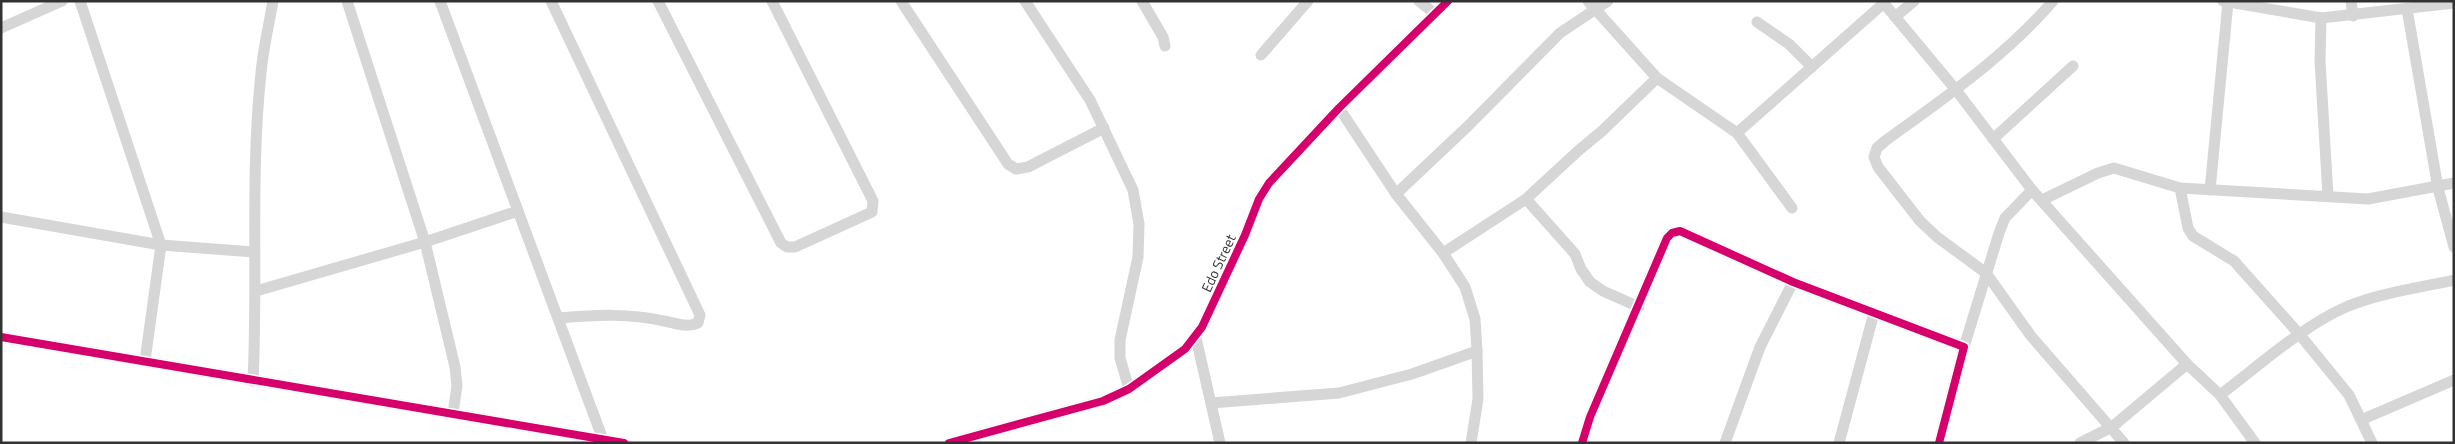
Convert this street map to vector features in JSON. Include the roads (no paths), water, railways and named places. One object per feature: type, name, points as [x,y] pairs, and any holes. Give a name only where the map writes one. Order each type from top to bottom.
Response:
[{"type":"street","points":[[1,28],[62,1]]},
{"type":"street","points":[[80,1],[161,245],[145,361]]},
{"type":"street","points":[[253,381],[256,291],[254,252],[261,72],[273,1]]},
{"type":"street","points":[[348,1],[425,242],[455,367],[457,386],[453,413]]},
{"type":"street","points":[[440,1],[486,119],[518,212],[602,437]]},
{"type":"street","points":[[551,1],[700,315],[698,323],[691,326],[650,318],[603,314],[559,318]]},
{"type":"street","points":[[658,1],[781,243],[787,247],[795,247],[872,212],[874,207],[772,1]]},
{"type":"street","points":[[901,1],[1008,164],[1016,168],[1028,167],[1104,128]]},
{"type":"street","points":[[1025,1],[1090,100],[1133,190],[1139,224],[1138,257],[1120,340],[1120,358],[1129,389]]},
{"type":"street","points":[[1142,1],[1163,37],[1165,46]]},
{"type":"street","points":[[1261,55],[1308,1]]},
{"type":"street","points":[[1419,1],[1434,14]]},
{"type":"street","name":"Edo Street","points":[[949,443],[1103,401],[1129,389],[1172,359],[1196,338],[1245,235],[1263,192],[1298,150],[1448,1]]},
{"type":"street","points":[[1396,194],[1468,126],[1560,33],[1591,6],[1608,1]]},
{"type":"street","points":[[1895,17],[1914,1]]},
{"type":"street","points":[[2053,1],[2021,36],[1956,90],[1877,148],[1874,157],[1878,167],[1920,222],[1986,273],[2032,336],[2124,443]]},
{"type":"street","points":[[2223,1],[2321,18],[2353,16],[2454,3]]},
{"type":"street","points":[[2351,1],[2353,16]]},
{"type":"street","points":[[1737,133],[1883,2],[1956,90],[2032,190],[2187,364],[2220,395],[2255,443]]},
{"type":"street","points":[[2210,190],[2228,2]]},
{"type":"street","points":[[1591,6],[1657,78],[1737,133],[1792,208]]},
{"type":"street","points":[[2407,9],[2438,188],[2454,247]]},
{"type":"street","points":[[2321,18],[2320,61],[2328,196]]},
{"type":"street","points":[[1756,22],[1789,44],[1812,66]]},
{"type":"street","points":[[1994,139],[2073,66]]},
{"type":"street","points":[[1443,253],[1526,199],[1602,131],[1657,78]]},
{"type":"street","points":[[1339,108],[1396,194],[1443,253],[1465,288],[1475,319],[1477,352],[1478,399],[1471,443]]},
{"type":"street","points":[[2042,200],[2098,173],[2114,168],[2180,188],[2368,199],[2454,184]]},
{"type":"street","points":[[2180,188],[2188,228],[2193,236],[2234,261],[2300,335],[2349,395],[2372,443]]},
{"type":"street","points":[[1939,443],[1964,347],[2005,218],[2032,190]]},
{"type":"street","points":[[1526,199],[1570,248],[1590,282],[1603,291],[1639,307]]},
{"type":"street","points":[[256,291],[425,242],[518,212]]},
{"type":"street","points":[[1,217],[161,245],[254,252]]},
{"type":"street","points":[[1582,443],[1590,417],[1639,307],[1667,238],[1672,233],[1680,231],[1793,282],[1964,347]]},
{"type":"street","points":[[2220,395],[2300,335],[2345,307],[2371,298],[2454,280]]},
{"type":"street","points":[[1725,443],[1760,347],[1793,282]]},
{"type":"street","points":[[1839,443],[1874,313]]},
{"type":"street","points":[[1,337],[253,381],[602,437],[624,443]]},
{"type":"street","points":[[1196,338],[1220,443]]},
{"type":"street","points":[[1211,403],[1339,393],[1412,374],[1477,352]]},
{"type":"street","points":[[2080,443],[2112,427],[2187,364]]},
{"type":"street","points":[[2361,420],[2454,380]]}]
